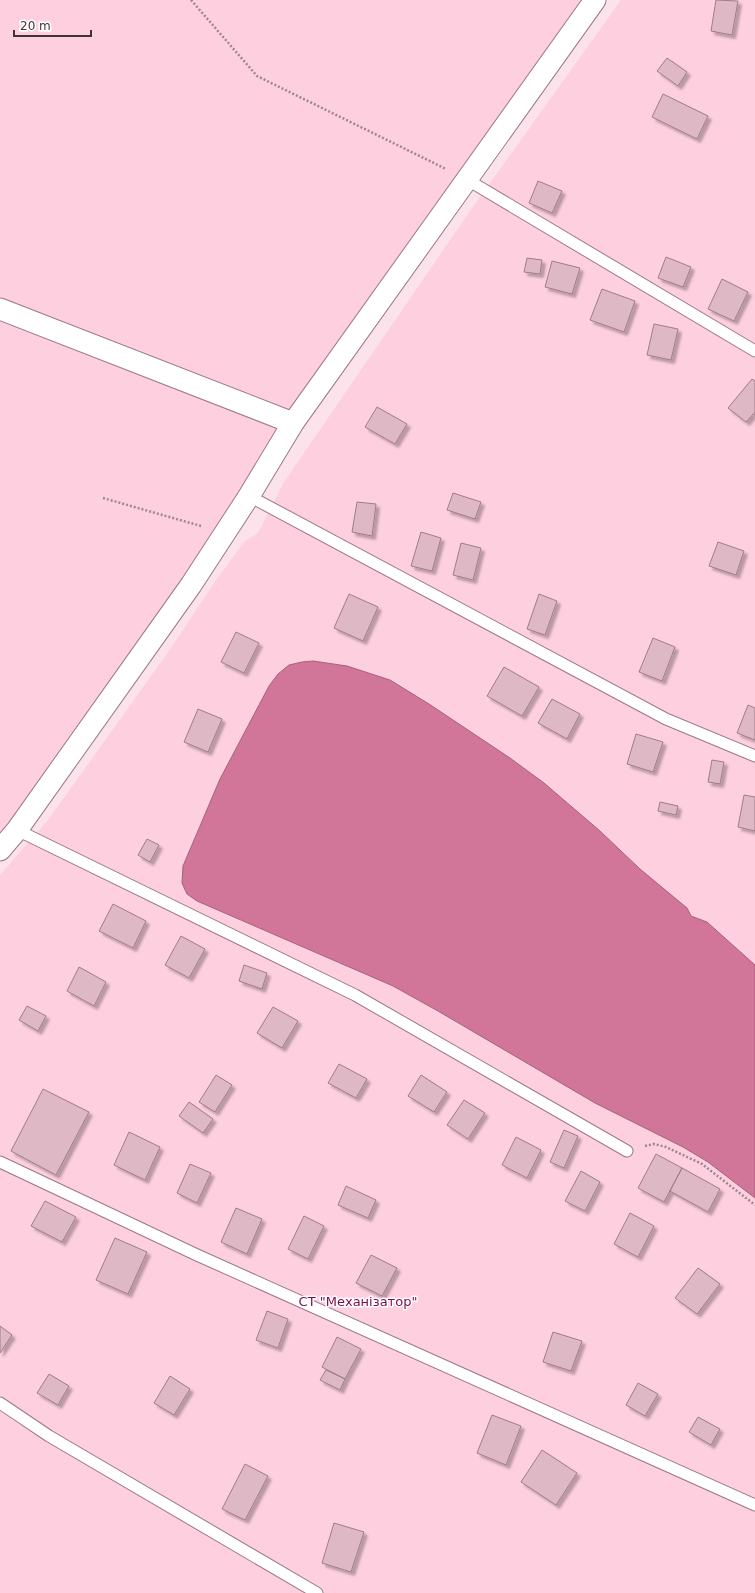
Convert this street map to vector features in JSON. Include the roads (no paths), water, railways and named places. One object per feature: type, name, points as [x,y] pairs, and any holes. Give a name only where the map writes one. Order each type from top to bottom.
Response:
[{"type":"street","points":[[0,850],[17,830],[191,585],[249,496],[293,423],[595,0]]},
{"type":"street","points":[[0,309],[293,423]]},
{"type":"lane","points":[[466,179],[755,351]]},
{"type":"lane","points":[[249,496],[666,719],[755,756]]},
{"type":"lane","points":[[17,830],[355,995],[627,1151]]},
{"type":"lane","points":[[0,1162],[204,1258],[755,1506]]},
{"type":"lane","points":[[0,1403],[49,1436],[317,1593]]},
{"type":"park label","name":"СТ \"Механізатор\"","points":[[358,1301]]}]
